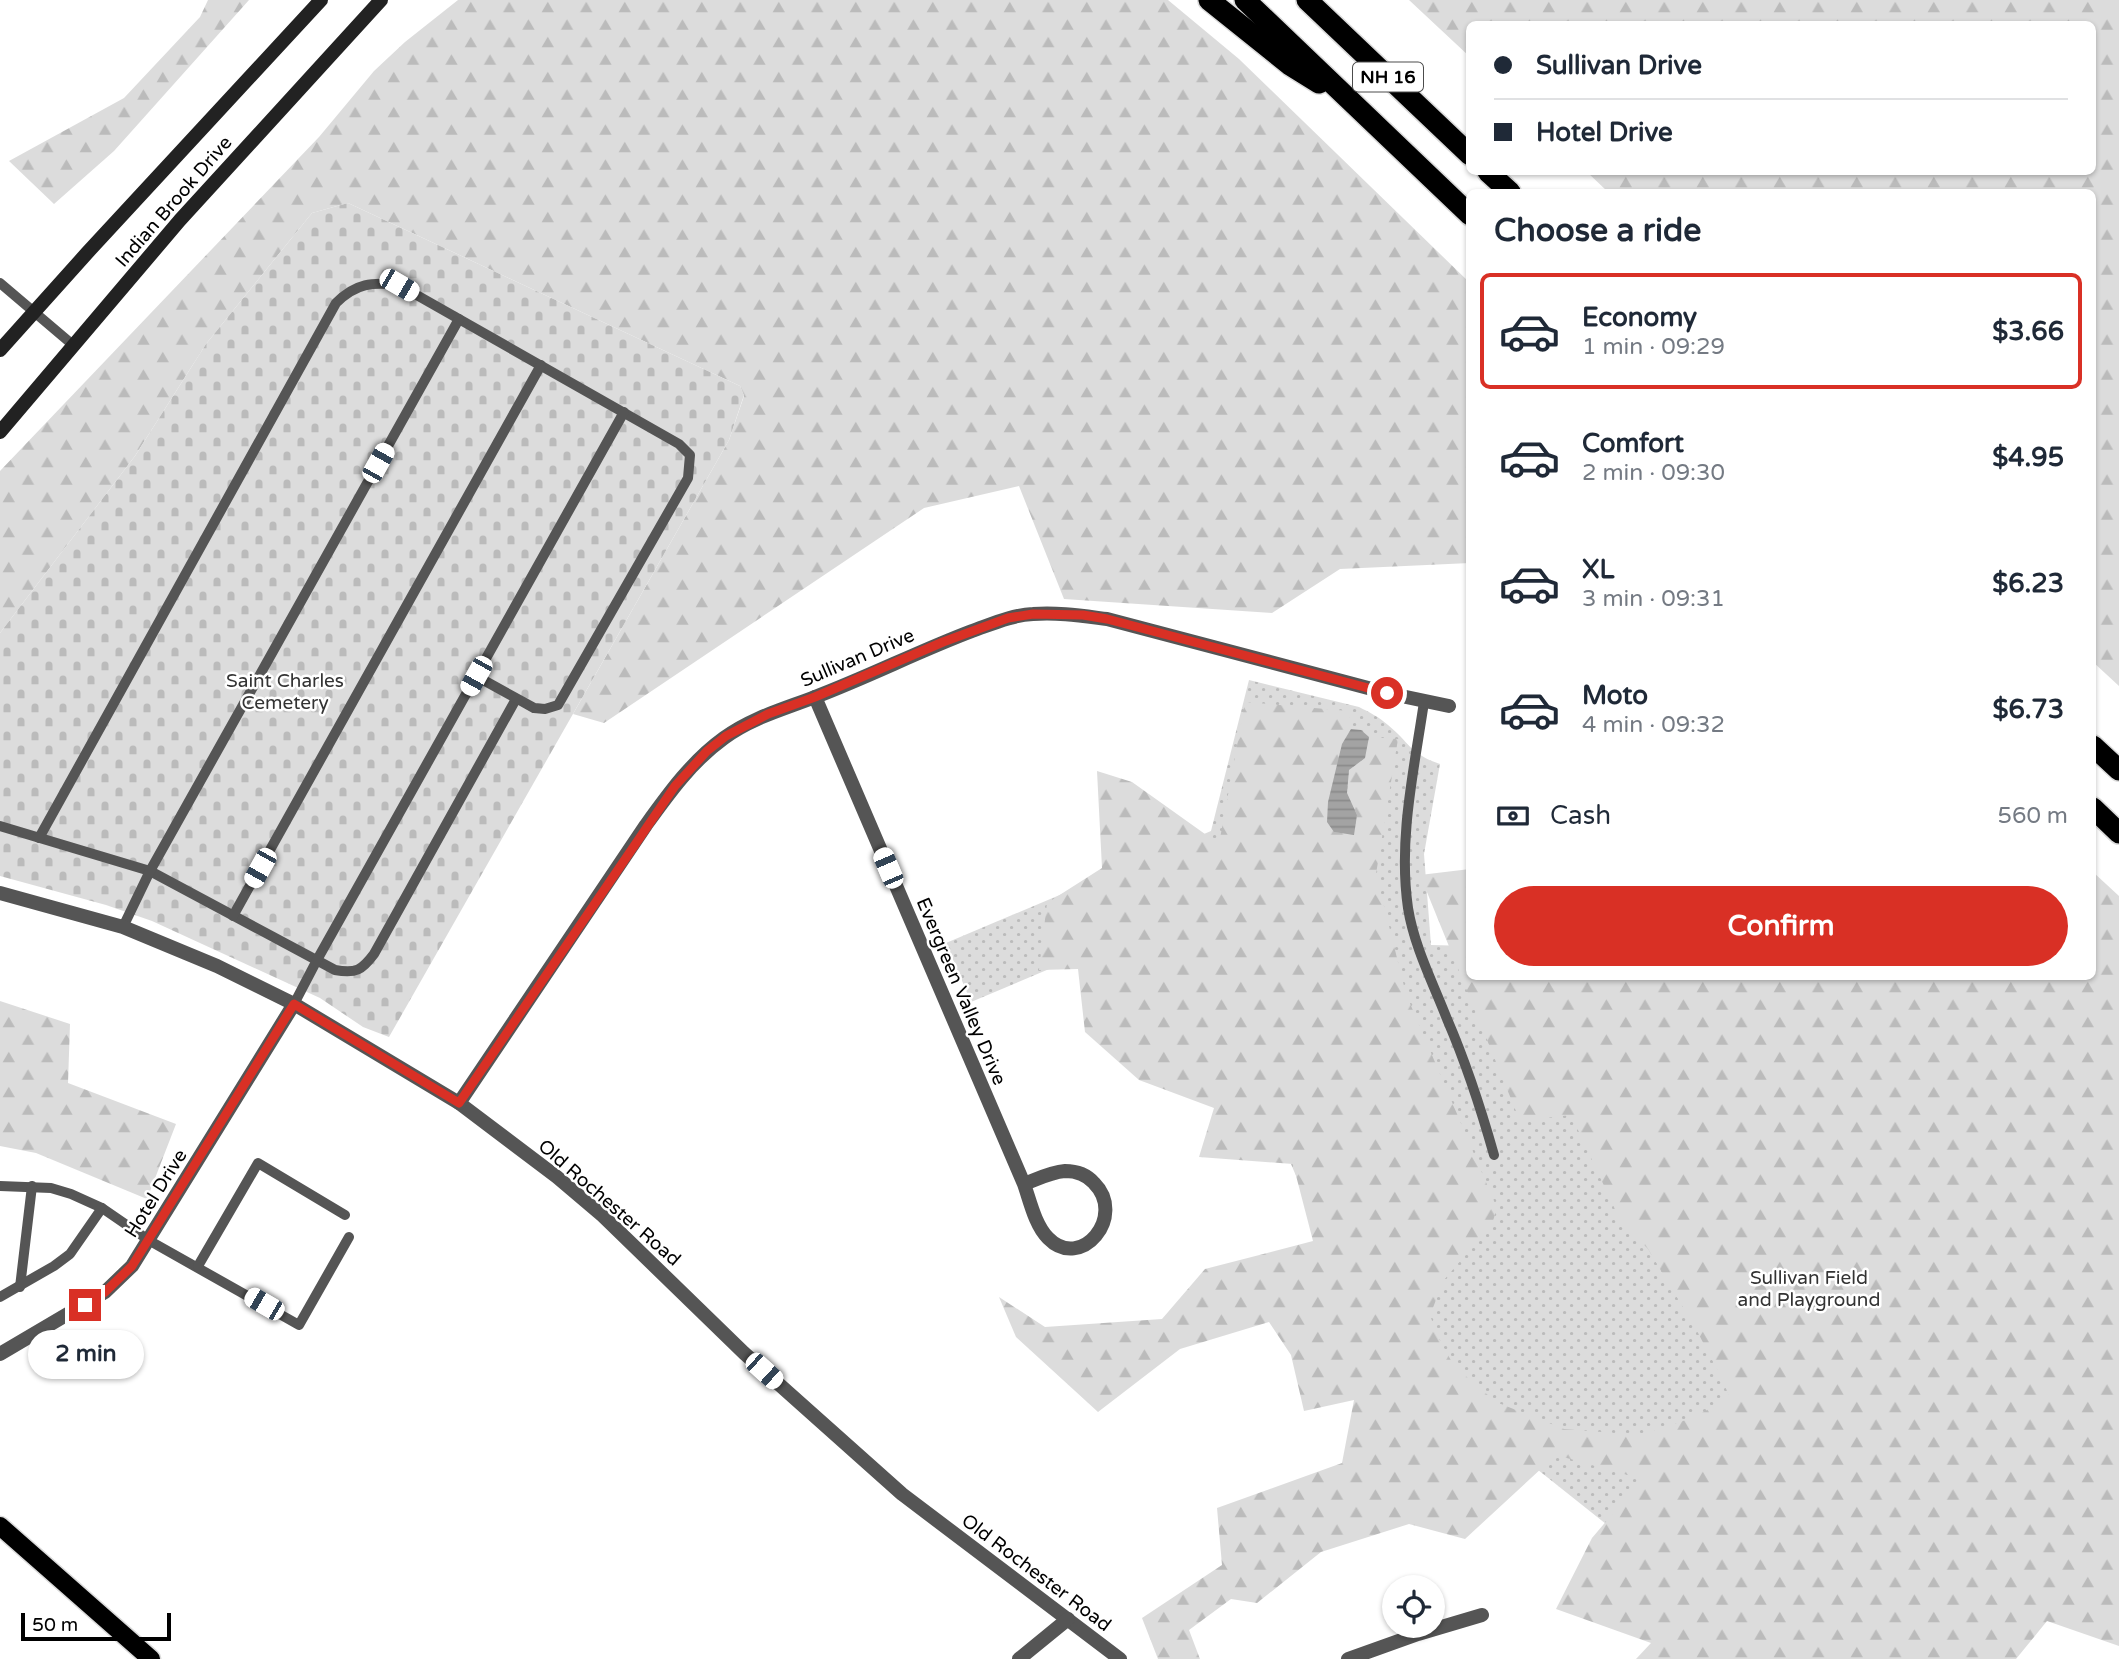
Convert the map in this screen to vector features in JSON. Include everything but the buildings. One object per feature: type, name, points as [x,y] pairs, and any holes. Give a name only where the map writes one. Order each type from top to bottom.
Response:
[{"type":"highway","points":[[1209,0],[1290,65],[1352,102]]},
{"type":"highway","name":"NH 16","points":[[1245,0],[1466,211]]},
{"type":"highway","name":"NH 16","points":[[1307,0],[1466,151]]},
{"type":"highway","points":[[1491,175],[1507,189]]},
{"type":"highway","points":[[2096,749],[2119,770]]},
{"type":"highway","points":[[2096,811],[2119,833]]},
{"type":"main road","name":"Indian Brook Drive","points":[[0,350],[321,0]]},
{"type":"main road","name":"Indian Brook Drive","points":[[0,432],[242,150],[381,0]]},
{"type":"main road","points":[[0,1526],[150,1659]]},
{"type":"street","name":"Sullivan Drive","points":[[459,1103],[675,786],[707,751],[726,736],[768,714],[815,697],[943,642],[1008,618],[1033,614],[1083,615],[1424,702],[1449,706]]},
{"type":"street","name":"Evergreen Valley Drive","points":[[815,697],[1042,1231],[1058,1246],[1069,1249],[1081,1247],[1093,1240],[1101,1230],[1106,1217],[1106,1203],[1093,1180],[1081,1173],[1068,1171],[1024,1184]]},
{"type":"street","name":"Old Rochester Road","points":[[0,893],[123,927],[217,966],[294,1004],[459,1103],[548,1170],[603,1216],[744,1353],[902,1494],[1120,1659]]},
{"type":"street","name":"Hotel Drive","points":[[0,1354],[105,1292],[132,1266],[294,1004]]},
{"type":"street","points":[[1348,1659],[1482,1615]]},
{"type":"street","points":[[1019,1659],[1068,1619]]},
{"type":"lane","points":[[0,283],[73,345]]},
{"type":"lane","points":[[39,838],[336,303],[349,291],[365,285],[399,285],[679,444],[690,455],[688,478],[558,705],[545,709],[534,708],[476,676]]},
{"type":"lane","points":[[123,927],[150,871],[459,319]]},
{"type":"lane","points":[[233,916],[541,365]]},
{"type":"lane","points":[[294,1004],[624,412]]},
{"type":"lane","points":[[0,826],[150,871],[335,970],[350,973],[365,966],[374,954],[516,699]]},
{"type":"lane","points":[[1424,702],[1405,840],[1408,911],[1422,956],[1482,1111],[1494,1155]]},
{"type":"lane","points":[[198,1266],[258,1163],[345,1215]]},
{"type":"lane","points":[[0,1186],[51,1188],[102,1208],[149,1241],[198,1266],[299,1325],[349,1237]]},
{"type":"lane","points":[[20,1287],[32,1186]]},
{"type":"lane","points":[[0,1297],[69,1254],[102,1208]]},
{"type":"green space","points":[[208,0],[249,0],[114,151],[54,204],[9,161],[124,98],[200,17]]},
{"type":"green space","points":[[458,0],[1168,0],[1239,59],[1466,279],[1466,563],[1340,569],[1272,613],[1064,599],[1019,486],[924,508],[604,723],[573,714],[729,440],[744,396],[740,386],[348,203],[312,213],[206,344],[135,456],[0,633],[0,471],[319,137],[374,71],[405,42]]},
{"type":"green space","points":[[1409,0],[2119,0],[2119,686],[2096,665],[2096,189],[1605,189],[1590,175],[2096,175],[2096,21],[1466,21],[1466,53]]},
{"type":"green space","name":"Saint Charles Cemetery","points":[[348,203],[740,386],[744,395],[729,440],[389,1037],[363,1027],[320,998],[152,921],[106,905],[0,876],[0,633],[135,456],[206,344],[312,213]]},
{"type":"green space","name":"Sullivan Field and Playground","points":[[1249,680],[1359,707],[1385,722],[1416,752],[1440,764],[1424,854],[1431,945],[1466,946],[1466,980],[2096,980],[2096,978],[2119,989],[1753,1641],[1361,1329],[1184,912],[971,1002],[946,943],[1211,831]]},
{"type":"green space","name":"Sullivan Field and Playground","points":[[1245,702],[1349,711],[1351,729],[1342,744],[1337,769],[1334,832],[1354,834],[1357,815],[1347,793],[1349,770],[1365,758],[1369,737],[1398,739],[1376,874],[1406,994],[1497,1208],[1492,1224],[1444,1280],[1430,1315],[1437,1335],[1454,1366],[1496,1402],[1564,1429],[1640,1435],[1692,1418],[1730,1398],[1696,1329],[1648,1249],[1620,1220],[1571,1115],[1520,1121],[1420,875],[1466,869],[1466,980],[2096,980],[2096,875],[2119,896],[2119,1646],[2047,1621],[2016,1659],[1636,1659],[1651,1643],[1556,1609],[1592,1538],[1642,1479],[1556,1455],[1465,1539],[1409,1524],[1321,1552],[1257,1603],[1231,1599],[1189,1630],[1200,1659],[1158,1659],[1142,1618],[1222,1565],[1217,1508],[1342,1463],[1354,1400],[1304,1411],[1291,1355],[1269,1322],[1180,1349],[1098,1412],[1016,1337],[999,1297],[1045,1327],[1162,1319],[1205,1269],[1313,1241],[1293,1164],[1199,1157],[1214,1108],[1139,1080],[1085,1032],[1078,969],[1039,970],[1047,903],[1102,868],[1097,771],[1132,782],[1219,844]]},
{"type":"green space","points":[[0,1001],[70,1024],[68,1083],[176,1124],[147,1199],[36,1153],[0,1146]]},
{"type":"shaded area","points":[[1351,729],[1361,730],[1369,737],[1365,758],[1349,770],[1347,793],[1357,815],[1354,835],[1334,832],[1327,822],[1328,802],[1342,744]]},
{"type":"route","points":[[85,1305],[119,1281],[132,1266],[294,1004],[459,1103],[675,786],[707,751],[726,736],[768,714],[815,697],[943,642],[1008,618],[1033,614],[1083,615],[1107,619],[1387,693]]}]
